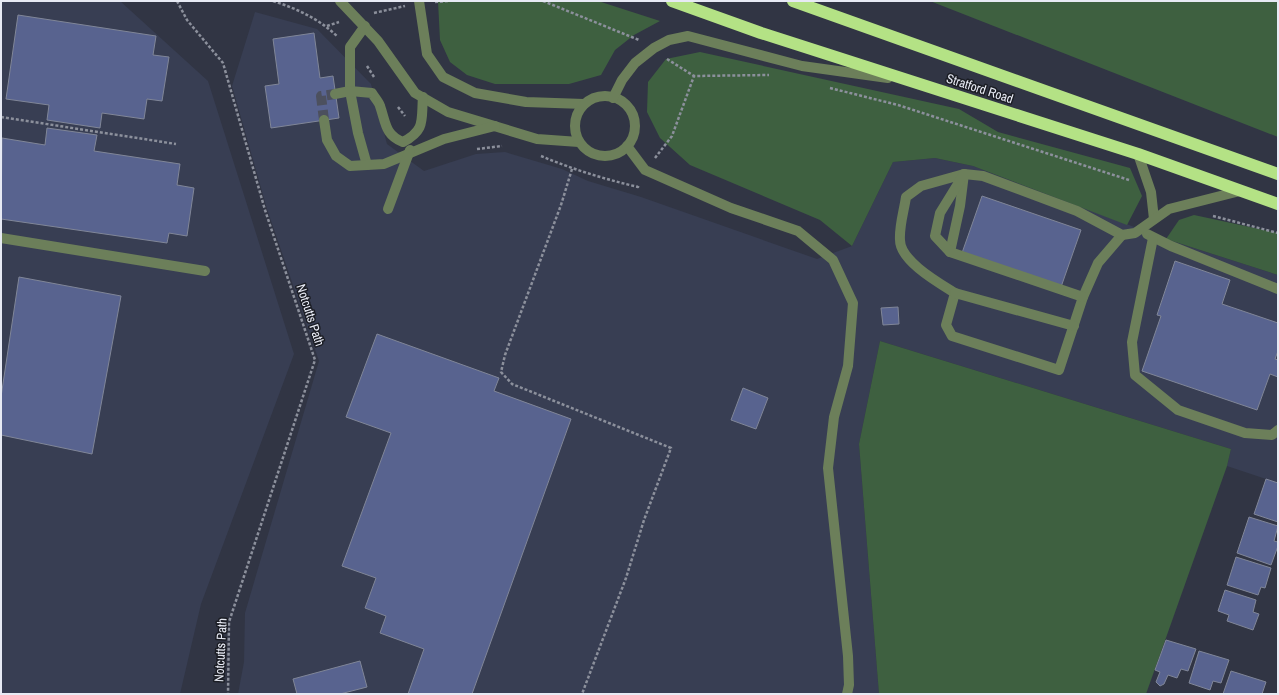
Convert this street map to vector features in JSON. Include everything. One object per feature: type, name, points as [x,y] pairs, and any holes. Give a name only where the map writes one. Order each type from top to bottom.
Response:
[{"type":"highway","name":"Stratford Road","points":[[672,1],[761,33],[1138,154],[1278,204]]},
{"type":"highway","name":"Stratford Road","points":[[793,1],[1278,174]]},
{"type":"lane","points":[[340,1],[356,16],[378,41],[415,93],[423,98],[448,112],[537,139],[579,142]]},
{"type":"lane","points":[[419,2],[427,54],[443,77],[476,93],[526,102],[584,104]]},
{"type":"lane","points":[[365,26],[350,47],[350,91],[366,165]]},
{"type":"lane","points":[[613,98],[622,80],[635,63],[654,48],[669,40],[688,36],[802,66],[910,81]]},
{"type":"lane","points":[[336,94],[350,91],[372,93],[380,105],[384,123],[393,138],[403,142],[417,133]]},
{"type":"lane","points":[[388,209],[417,133],[423,98]]},
{"type":"lane","points":[[596,98],[613,98],[623,102],[630,110],[634,120],[634,136],[627,146],[619,153],[611,156],[601,156],[590,153],[579,142],[575,132],[575,121],[584,104],[596,98]]},
{"type":"lane","points":[[324,120],[327,140],[336,156],[350,166],[384,164],[444,139],[495,126]]},
{"type":"lane","points":[[627,146],[645,170],[731,208],[798,231],[834,260],[853,303],[848,366],[834,417],[828,468],[848,656],[849,685],[847,694]]},
{"type":"lane","points":[[1138,154],[1151,192],[1154,219]]},
{"type":"lane","points":[[1074,326],[955,293],[928,275],[905,255],[900,242],[906,197],[922,186],[964,174],[983,176],[1077,211],[1122,235],[1135,233],[1141,230],[1169,209],[1240,191]]},
{"type":"lane","points":[[964,174],[940,213],[935,236],[950,252],[1083,297]]},
{"type":"lane","points":[[950,252],[959,214],[964,174]]},
{"type":"lane","points":[[1141,230],[1153,238],[1278,289]]},
{"type":"lane","points":[[955,293],[946,325],[952,336],[1059,370],[1083,297],[1098,263],[1122,235]]},
{"type":"lane","points":[[1,238],[205,271]]},
{"type":"lane","points":[[1153,238],[1132,342],[1135,375],[1178,410],[1244,433],[1272,435],[1278,430]]},
{"type":"path","name":"Notcutts Path","points":[[177,1],[187,20],[223,63],[265,210],[315,360],[229,622],[228,694]]},
{"type":"path","points":[[273,1],[296,8],[327,26],[357,53],[376,79]]},
{"type":"path","points":[[327,26],[356,16],[419,2],[449,1]]},
{"type":"path","points":[[543,1],[634,37],[654,48],[669,61],[694,76],[771,75]]},
{"type":"path","points":[[539,156],[572,169],[638,187],[645,170],[672,136],[694,76]]},
{"type":"path","points":[[824,86],[898,105],[1132,181]]},
{"type":"path","points":[[395,104],[415,127],[417,133]]},
{"type":"path","points":[[1,117],[176,144]]},
{"type":"path","points":[[475,149],[505,146]]},
{"type":"path","points":[[572,169],[561,205],[505,355],[501,372],[512,384],[671,448],[644,520],[626,578],[582,694]]},
{"type":"path","points":[[1206,214],[1278,233]]},
{"type":"shaded area","points":[[1,1],[120,1],[208,81],[294,354],[201,604],[180,694],[1,694]]},
{"type":"shaded area","points":[[255,12],[317,29],[371,84],[387,144],[424,171],[476,154],[505,152],[562,169],[588,181],[641,197],[817,259],[852,246],[893,162],[935,158],[973,166],[1166,239],[1278,275],[1278,483],[1227,466],[1231,449],[880,341],[859,444],[879,694],[238,694],[244,662],[245,613],[319,361],[267,209],[232,86]]},
{"type":"green space","points":[[438,1],[598,1],[660,21],[634,35],[615,50],[601,75],[569,84],[495,84],[467,75],[450,62],[440,40]]},
{"type":"green space","points":[[930,1],[1278,1],[1278,137]]},
{"type":"green space","points":[[700,52],[959,109],[998,132],[1130,168],[1142,196],[1127,225],[973,166],[935,158],[893,162],[852,246],[820,220],[690,165],[660,138],[647,112],[648,82],[666,59]]},
{"type":"green space","points":[[1194,215],[1278,233],[1278,275],[1166,239],[1179,220]]},
{"type":"green space","points":[[880,341],[1231,449],[1227,466],[1146,694],[879,694],[859,444]]},
{"type":"building","points":[[18,15],[156,36],[153,55],[169,57],[162,101],[147,99],[144,119],[102,113],[100,128],[47,120],[49,105],[6,99]]},
{"type":"building","points":[[314,33],[320,78],[333,76],[339,118],[271,128],[265,86],[279,84],[273,39]]},
{"type":"building","points":[[47,128],[97,135],[94,151],[180,164],[177,185],[194,188],[187,236],[169,233],[167,243],[1,219],[2,138],[45,145]]},
{"type":"building","points":[[982,196],[1081,230],[1061,287],[962,253]]},
{"type":"building","points":[[1175,261],[1230,280],[1222,304],[1278,323],[1278,351],[1275,359],[1278,360],[1278,377],[1270,374],[1257,410],[1142,371],[1161,316],[1157,315]]},
{"type":"building","points":[[19,277],[121,296],[92,454],[1,435],[1,397]]},
{"type":"building","points":[[898,307],[899,324],[883,325],[881,308]]},
{"type":"building","points":[[377,334],[499,378],[494,391],[571,419],[472,694],[408,694],[424,649],[380,633],[386,616],[365,608],[376,578],[342,566],[391,433],[346,417]]},
{"type":"building","points":[[743,388],[768,398],[756,429],[731,420]]},
{"type":"building","points":[[1266,479],[1278,483],[1278,522],[1254,514]]},
{"type":"building","points":[[1249,517],[1278,526],[1274,541],[1278,542],[1278,546],[1271,565],[1237,553]]},
{"type":"building","points":[[1236,557],[1271,568],[1265,588],[1261,587],[1258,595],[1227,585]]},
{"type":"building","points":[[1225,590],[1256,600],[1253,612],[1259,614],[1253,630],[1227,621],[1229,615],[1218,611]]},
{"type":"building","points":[[1166,640],[1196,649],[1188,671],[1181,669],[1177,678],[1168,675],[1164,684],[1160,686],[1156,682],[1160,672],[1155,670]]},
{"type":"building","points":[[1199,651],[1229,660],[1221,683],[1213,681],[1210,690],[1189,683]]},
{"type":"building","points":[[360,661],[367,687],[340,694],[297,694],[293,679]]},
{"type":"building","points":[[1231,671],[1266,682],[1262,694],[1223,694]]},
{"type":"tunnel","points":[[324,120],[321,96],[335,94]]}]
